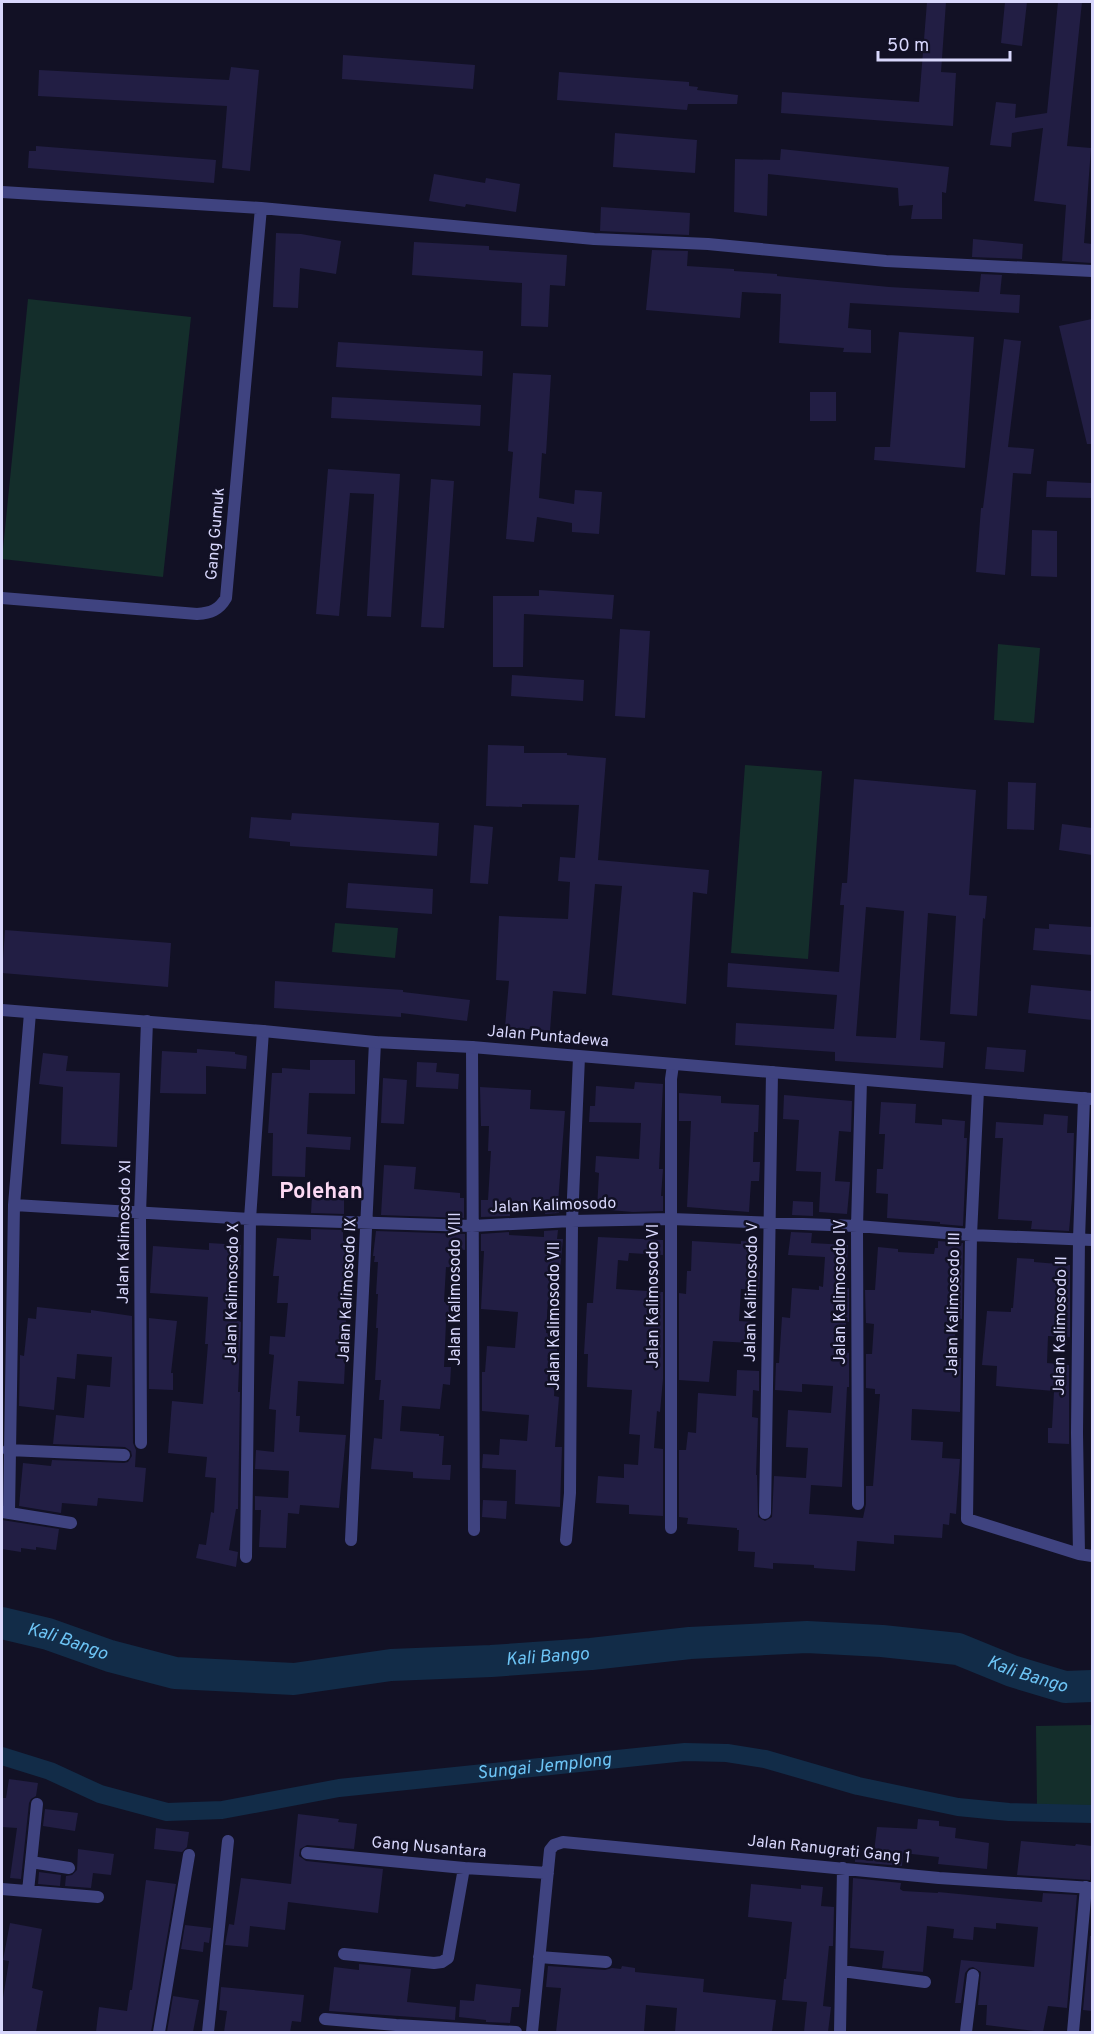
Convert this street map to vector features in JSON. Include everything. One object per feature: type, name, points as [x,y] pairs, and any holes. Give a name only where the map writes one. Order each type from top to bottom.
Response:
[{"type":"street","points":[[2,192],[261,208],[594,239],[708,244],[886,261],[1092,271]]},
{"type":"street","name":"Gang Gumuk","points":[[2,598],[198,614],[215,611],[222,605],[226,598],[250,351],[261,208]]},
{"type":"street","name":"Jalan Puntadewa","points":[[2,1010],[1088,1098]]},
{"type":"street","points":[[30,1012],[14,1205],[5,1512],[70,1523]]},
{"type":"street","name":"Jalan Kalimosodo XI","points":[[141,1443],[140,1213],[147,1021]]},
{"type":"street","name":"Jalan Kalimosodo X","points":[[246,1557],[250,1219],[263,1031]]},
{"type":"street","name":"Jalan Kalimosodo IX","points":[[351,1540],[375,1042]]},
{"type":"street","name":"Jalan Kalimosodo VIII","points":[[472,1047],[474,1530]]},
{"type":"street","name":"Jalan Kalimosodo VII","points":[[566,1540],[570,1493],[572,1221],[579,1056]]},
{"type":"street","name":"Jalan Kalimosodo VI","points":[[671,1528],[671,1079],[673,1065]]},
{"type":"street","name":"Jalan Kalimosodo V","points":[[765,1513],[772,1072]]},
{"type":"street","name":"Jalan Kalimosodo IV","points":[[858,1504],[857,1226],[861,1080]]},
{"type":"street","name":"Jalan Kalimosodo III","points":[[978,1090],[972,1235],[967,1519],[1079,1554]]},
{"type":"street","name":"Jalan Kalimosodo II","points":[[1079,1554],[1077,1433],[1079,1239],[1088,1098]]},
{"type":"street","name":"Jalan Kalimosodo","points":[[14,1205],[250,1219],[471,1226],[671,1219],[857,1226],[972,1235],[1092,1240]]},
{"type":"street","points":[[8,1450],[124,1455]]},
{"type":"street","points":[[1079,1554],[1092,1556]]},
{"type":"street","points":[[28,1891],[37,1804]]},
{"type":"street","points":[[208,2032],[228,1840]]},
{"type":"street","name":"Jalan Ranugrati Gang 1","points":[[548,1873],[550,1850],[554,1845],[562,1842],[939,1878],[1089,1888]]},
{"type":"street","name":"Gang Nusantara","points":[[307,1853],[464,1868],[548,1873]]},
{"type":"street","points":[[159,2032],[189,1856]]},
{"type":"street","points":[[31,1862],[69,1868]]},
{"type":"street","points":[[344,1954],[434,1963],[448,1958],[464,1868]]},
{"type":"street","points":[[840,2032],[843,1868]]},
{"type":"street","points":[[532,2032],[548,1873]]},
{"type":"street","points":[[1073,2032],[1089,1888]]},
{"type":"street","points":[[2,1889],[98,1897]]},
{"type":"street","points":[[539,1957],[606,1962]]},
{"type":"street","points":[[842,1971],[925,1982]]},
{"type":"street","points":[[966,2032],[973,1975]]},
{"type":"street","points":[[325,2019],[516,2032]]},
{"type":"green space","points":[[28,299],[191,317],[163,577],[2,559]]},
{"type":"green space","points":[[998,644],[1040,648],[1034,723],[994,720]]},
{"type":"green space","points":[[745,765],[822,771],[808,959],[731,953]]},
{"type":"green space","points":[[335,923],[398,928],[395,958],[332,952]]},
{"type":"green space","points":[[1092,1725],[1092,1805],[1037,1806],[1036,1726]]},
{"type":"building","points":[[927,2],[946,2],[941,72],[956,73],[953,126],[781,113],[782,92],[919,102]]},
{"type":"building","points":[[1005,2],[1027,2],[1022,46],[1001,43]]},
{"type":"building","points":[[1058,2],[1082,2],[1067,146],[1091,148],[1084,243],[1092,244],[1092,263],[1062,261],[1066,205],[1034,201],[1043,128],[1012,133],[1011,147],[990,145],[996,102],[1016,104],[1015,118],[1047,113]]},
{"type":"building","points":[[343,55],[475,65],[473,89],[342,79]]},
{"type":"building","points":[[231,67],[259,70],[250,171],[222,168],[227,106],[38,96],[39,70],[229,80]]},
{"type":"building","points":[[559,72],[689,82],[689,86],[698,87],[697,90],[738,95],[737,104],[688,104],[687,110],[557,100]]},
{"type":"building","points":[[615,133],[697,140],[695,173],[613,167]]},
{"type":"building","points":[[36,146],[216,160],[214,183],[28,168],[29,151],[36,151]]},
{"type":"building","points":[[781,149],[949,167],[946,193],[942,192],[942,219],[911,219],[913,205],[899,206],[898,188],[768,174],[767,216],[734,212],[735,159],[780,160]]},
{"type":"building","points":[[434,174],[485,183],[486,178],[520,184],[516,212],[429,201]]},
{"type":"building","points":[[601,207],[690,213],[689,235],[600,231]]},
{"type":"building","points":[[276,233],[301,234],[341,241],[336,274],[300,268],[298,308],[273,307]]},
{"type":"building","points":[[973,239],[1023,244],[1022,259],[972,257]]},
{"type":"building","points":[[414,242],[489,246],[489,250],[567,255],[565,286],[550,285],[548,327],[521,326],[522,283],[412,275]]},
{"type":"building","points":[[652,250],[688,251],[687,266],[734,269],[734,271],[777,274],[777,276],[889,287],[979,292],[981,274],[1002,275],[1000,294],[1020,295],[1019,313],[850,303],[848,328],[871,330],[871,353],[843,352],[844,348],[779,343],[781,294],[742,292],[740,318],[646,310]]},
{"type":"building","points":[[1092,319],[1092,444],[1087,444],[1059,326]]},
{"type":"building","points":[[899,332],[974,337],[965,468],[874,460],[875,447],[890,447]]},
{"type":"building","points":[[1004,339],[1021,341],[1008,447],[1034,449],[1031,474],[1013,473],[1005,575],[976,572],[981,508],[983,508]]},
{"type":"building","points":[[338,342],[483,351],[482,376],[336,367]]},
{"type":"building","points":[[513,373],[551,375],[546,454],[542,453],[539,498],[574,504],[575,490],[602,492],[599,534],[572,532],[572,523],[537,517],[534,542],[506,539],[513,452],[508,451]]},
{"type":"building","points":[[810,392],[836,392],[836,421],[810,421]]},
{"type":"building","points":[[332,397],[481,405],[480,426],[331,418]]},
{"type":"building","points":[[328,469],[400,474],[391,617],[367,616],[374,494],[350,493],[339,616],[316,614]]},
{"type":"building","points":[[431,479],[454,481],[444,628],[421,627]]},
{"type":"building","points":[[1047,481],[1092,483],[1092,498],[1046,497]]},
{"type":"building","points":[[1032,530],[1057,531],[1057,577],[1031,576]]},
{"type":"building","points":[[539,590],[614,595],[612,619],[524,614],[523,667],[493,667],[493,596],[539,596]]},
{"type":"building","points":[[620,629],[650,631],[645,718],[615,716]]},
{"type":"building","points":[[512,675],[584,680],[583,701],[511,696]]},
{"type":"building","points":[[488,745],[524,746],[524,753],[567,753],[567,755],[606,758],[598,860],[709,870],[707,894],[693,892],[686,1004],[612,995],[622,886],[595,884],[586,994],[553,991],[550,1031],[505,1027],[509,981],[496,980],[499,916],[568,919],[570,882],[558,881],[560,857],[575,858],[579,805],[486,806]]},
{"type":"building","points":[[854,779],[976,790],[969,895],[987,896],[985,919],[983,918],[977,1016],[950,1014],[956,916],[928,913],[920,1040],[945,1042],[943,1068],[835,1061],[835,1052],[735,1045],[736,1023],[834,1029],[837,995],[727,987],[728,963],[839,972],[844,905],[840,905],[842,883],[847,883]],"holes":[[[866,907],[904,911],[896,1038],[856,1036]]]},
{"type":"building","points":[[1008,782],[1036,783],[1034,830],[1007,829]]},
{"type":"building","points":[[292,813],[439,823],[437,856],[290,846],[290,842],[249,838],[251,817],[291,820]]},
{"type":"building","points":[[1062,824],[1092,828],[1092,855],[1059,850]]},
{"type":"building","points":[[474,825],[493,827],[488,884],[470,883]]},
{"type":"building","points":[[348,883],[433,889],[432,914],[346,908]]},
{"type":"building","points":[[1049,924],[1092,927],[1092,955],[1033,950],[1035,928],[1049,929]]},
{"type":"building","points":[[5,930],[171,943],[168,987],[2,973]]},
{"type":"building","points":[[275,981],[403,990],[403,992],[470,1000],[467,1021],[401,1013],[401,1017],[274,1008]]},
{"type":"building","points":[[1031,985],[1092,991],[1092,1020],[1028,1013]]},
{"type":"building","points":[[987,1047],[1026,1050],[1024,1072],[985,1069]]},
{"type":"building","points":[[197,1049],[235,1052],[235,1054],[247,1056],[246,1069],[206,1066],[206,1094],[160,1093],[162,1051],[197,1053]]},
{"type":"building","points":[[43,1053],[68,1056],[66,1071],[120,1073],[117,1147],[61,1144],[63,1087],[39,1084]]},
{"type":"building","points":[[310,1060],[355,1060],[355,1094],[309,1093],[307,1134],[351,1137],[350,1150],[306,1147],[305,1177],[272,1176],[273,1133],[268,1133],[272,1073],[282,1073],[282,1068],[310,1070]]},
{"type":"building","points":[[417,1062],[437,1063],[436,1072],[459,1074],[458,1089],[416,1087]]},
{"type":"building","points":[[383,1078],[407,1080],[404,1124],[381,1123]]},
{"type":"building","points":[[635,1082],[663,1084],[659,1169],[663,1169],[661,1196],[663,1196],[663,1211],[633,1212],[597,1209],[599,1173],[595,1172],[596,1156],[639,1159],[641,1123],[589,1122],[590,1106],[595,1106],[596,1086],[634,1089]]},
{"type":"building","points":[[480,1087],[531,1090],[530,1109],[565,1111],[559,1213],[545,1214],[546,1210],[510,1207],[510,1216],[481,1217],[481,1200],[488,1200],[491,1151],[488,1151],[489,1126],[481,1126]]},
{"type":"building","points":[[679,1093],[721,1096],[721,1103],[759,1105],[758,1132],[754,1132],[753,1162],[760,1162],[759,1181],[751,1181],[749,1212],[687,1207],[691,1121],[679,1121]]},
{"type":"building","points":[[784,1095],[852,1101],[851,1132],[839,1131],[835,1181],[850,1182],[847,1214],[819,1212],[821,1172],[796,1171],[799,1120],[783,1119]]},
{"type":"building","points":[[881,1102],[916,1104],[915,1123],[942,1125],[942,1119],[965,1121],[964,1138],[967,1138],[963,1226],[887,1218],[888,1194],[876,1193],[877,1169],[883,1169],[885,1134],[879,1134]]},
{"type":"building","points":[[1044,1114],[1068,1116],[1067,1133],[1074,1133],[1069,1231],[1031,1229],[1032,1221],[998,1219],[1003,1138],[995,1138],[996,1122],[1043,1125]]},
{"type":"building","points":[[384,1165],[416,1167],[414,1189],[460,1193],[460,1198],[464,1198],[464,1218],[381,1215]]},
{"type":"building","points":[[312,1196],[344,1196],[344,1214],[311,1213]]},
{"type":"building","points":[[793,1201],[813,1202],[813,1216],[792,1215]]},
{"type":"building","points":[[311,1229],[343,1230],[343,1241],[357,1242],[356,1255],[348,1255],[344,1349],[349,1349],[348,1363],[345,1363],[344,1384],[298,1381],[296,1416],[300,1416],[299,1432],[346,1435],[339,1508],[300,1505],[299,1514],[288,1513],[286,1548],[259,1547],[261,1510],[255,1510],[255,1496],[288,1498],[289,1471],[255,1469],[256,1450],[274,1452],[276,1410],[269,1409],[274,1355],[269,1354],[270,1336],[285,1337],[288,1303],[277,1303],[279,1276],[273,1276],[277,1238],[311,1240]]},
{"type":"building","points":[[558,1230],[557,1239],[563,1239],[557,1300],[548,1300],[546,1333],[558,1334],[554,1396],[559,1397],[555,1447],[562,1447],[560,1507],[515,1504],[516,1470],[482,1468],[483,1454],[499,1455],[500,1439],[527,1441],[529,1415],[482,1411],[482,1372],[485,1372],[487,1346],[515,1348],[518,1312],[481,1309],[484,1251],[481,1251],[481,1234],[509,1232],[509,1235],[544,1237],[544,1231]]},
{"type":"building","points":[[376,1231],[465,1234],[465,1250],[457,1249],[456,1268],[446,1267],[444,1302],[455,1303],[454,1322],[446,1322],[444,1367],[451,1367],[450,1385],[443,1384],[440,1409],[402,1406],[400,1431],[444,1436],[442,1465],[451,1465],[450,1480],[413,1478],[413,1472],[371,1469],[374,1438],[382,1439],[384,1400],[379,1400],[381,1380],[375,1380],[378,1262],[374,1262],[375,1256],[373,1256]]},
{"type":"building","points":[[791,1232],[812,1233],[811,1243],[848,1245],[846,1288],[849,1288],[849,1322],[846,1321],[844,1352],[849,1353],[849,1387],[847,1387],[842,1487],[811,1485],[809,1514],[863,1518],[866,1486],[873,1486],[880,1394],[875,1394],[875,1389],[866,1388],[866,1354],[872,1354],[874,1324],[866,1323],[865,1290],[875,1290],[878,1247],[898,1249],[898,1252],[934,1254],[935,1248],[938,1248],[938,1241],[963,1243],[962,1319],[956,1318],[954,1357],[961,1358],[960,1412],[912,1409],[911,1440],[943,1442],[942,1458],[960,1459],[956,1514],[950,1513],[949,1525],[943,1524],[942,1538],[894,1535],[894,1544],[857,1541],[855,1571],[814,1568],[814,1565],[773,1563],[773,1569],[754,1567],[755,1552],[738,1551],[739,1530],[737,1528],[687,1524],[688,1518],[679,1517],[679,1450],[686,1450],[688,1432],[696,1433],[698,1393],[736,1396],[737,1370],[759,1371],[759,1391],[753,1390],[752,1417],[758,1418],[756,1475],[758,1517],[765,1521],[772,1517],[774,1476],[806,1478],[808,1448],[786,1447],[788,1410],[831,1413],[833,1386],[802,1384],[802,1392],[775,1390],[782,1317],[790,1318],[792,1288],[819,1290],[819,1286],[823,1287],[825,1257],[788,1255]]},
{"type":"building","points":[[598,1237],[663,1240],[663,1255],[629,1253],[628,1261],[618,1260],[616,1289],[663,1292],[663,1379],[660,1412],[657,1411],[654,1448],[663,1449],[663,1516],[629,1514],[629,1505],[596,1503],[598,1476],[624,1478],[624,1464],[638,1465],[640,1435],[629,1434],[632,1390],[587,1387],[588,1354],[584,1354],[587,1303],[593,1303]]},
{"type":"building","points":[[692,1241],[741,1244],[741,1241],[757,1242],[755,1271],[760,1272],[759,1290],[741,1289],[739,1321],[753,1322],[751,1343],[713,1341],[709,1382],[679,1380],[679,1293],[686,1294],[687,1271],[691,1271]]},
{"type":"building","points":[[209,1243],[241,1245],[236,1320],[241,1322],[238,1392],[240,1392],[238,1509],[236,1509],[229,1550],[238,1552],[236,1567],[196,1558],[199,1544],[206,1545],[211,1512],[214,1513],[216,1478],[205,1477],[207,1457],[168,1453],[172,1401],[203,1404],[208,1344],[205,1344],[208,1297],[150,1293],[153,1246],[209,1250]]},
{"type":"building","points":[[1017,1258],[1070,1265],[1070,1337],[1048,1336],[1047,1363],[1069,1365],[1069,1444],[1048,1443],[1048,1428],[1052,1428],[1054,1391],[996,1386],[997,1366],[982,1365],[987,1311],[1011,1312]]},
{"type":"building","points":[[37,1307],[91,1313],[91,1310],[132,1316],[133,1443],[136,1450],[135,1467],[146,1468],[143,1502],[98,1498],[97,1506],[62,1503],[61,1513],[19,1506],[23,1463],[51,1466],[52,1460],[124,1463],[128,1462],[132,1456],[131,1451],[125,1447],[53,1444],[56,1415],[84,1418],[87,1385],[110,1387],[112,1357],[77,1354],[75,1379],[57,1377],[54,1410],[19,1406],[20,1355],[24,1356],[28,1318],[36,1319]]},
{"type":"building","points":[[149,1318],[177,1321],[171,1373],[173,1373],[173,1390],[149,1389]]},
{"type":"building","points":[[483,1500],[507,1501],[506,1519],[482,1517]]},
{"type":"building","points":[[2,1520],[59,1529],[56,1550],[36,1547],[36,1550],[21,1548],[21,1552],[2,1549]]},
{"type":"building","points":[[9,1779],[38,1783],[36,1796],[29,1803],[21,1879],[10,1878],[17,1828],[2,1827],[2,1798],[6,1798]]},
{"type":"building","points":[[45,1809],[78,1813],[75,1831],[43,1826]]},
{"type":"building","points":[[298,1814],[339,1819],[338,1822],[357,1824],[354,1849],[307,1845],[300,1849],[299,1856],[306,1861],[383,1869],[378,1913],[288,1902],[285,1930],[250,1926],[248,1947],[225,1945],[229,1924],[234,1925],[241,1878],[291,1884]]},
{"type":"building","points":[[918,1819],[939,1821],[939,1826],[956,1828],[955,1838],[989,1843],[987,1869],[938,1864],[939,1857],[903,1853],[902,1866],[855,1862],[855,1859],[873,1861],[877,1827],[917,1829]]},
{"type":"building","points":[[156,1828],[189,1832],[187,1847],[182,1852],[154,1849]]},
{"type":"building","points":[[1021,1841],[1092,1846],[1090,1880],[1017,1875]]},
{"type":"building","points":[[78,1849],[114,1854],[111,1875],[93,1873],[91,1888],[65,1886],[66,1876],[72,1875],[77,1870]]},
{"type":"building","points":[[39,1872],[61,1875],[60,1886],[38,1884]]},
{"type":"building","points":[[853,1878],[901,1883],[900,1889],[903,1891],[1042,1902],[1043,1893],[1077,1895],[1067,2008],[1048,2006],[1043,2032],[986,2025],[987,2005],[978,2005],[981,1972],[973,1967],[965,1973],[961,2003],[955,2003],[961,1960],[1034,1967],[1038,1927],[996,1923],[996,1929],[974,1927],[973,1940],[953,1938],[954,1929],[927,1926],[923,1972],[882,1968],[884,1951],[850,1948]]},
{"type":"building","points":[[146,1880],[176,1884],[151,2032],[96,2032],[99,2007],[127,2011],[130,1990],[132,1990]]},
{"type":"building","points":[[751,1884],[801,1889],[801,1885],[823,1887],[821,1906],[834,1907],[833,1946],[829,1946],[823,2006],[831,2007],[828,2032],[804,2032],[807,2002],[782,2000],[792,1922],[748,1917]]},
{"type":"building","points":[[10,1923],[42,1929],[32,1988],[43,1991],[36,2032],[2,2030],[2,2004],[9,1961],[3,1960]]},
{"type":"building","points":[[185,1925],[211,1928],[209,1943],[204,1942],[203,1952],[181,1949]]},
{"type":"building","points":[[1090,1936],[1092,1936],[1092,2011],[1083,2010]]},
{"type":"building","points":[[359,1964],[411,1969],[407,2002],[456,2007],[455,2020],[329,2011],[334,1967],[359,1970]]},
{"type":"building","points":[[548,1966],[605,1970],[621,1969],[622,1966],[635,1968],[635,1972],[704,1979],[703,1992],[776,2000],[772,2032],[675,2032],[677,2008],[646,2005],[644,2032],[556,2032],[561,1988],[546,1987]]},
{"type":"building","points":[[476,1984],[521,1989],[519,2007],[512,2007],[510,2023],[486,2022],[486,2020],[459,2017],[460,2000],[474,2001]]},
{"type":"building","points":[[221,1987],[304,1995],[301,2022],[292,2021],[290,2032],[224,2032],[227,2011],[219,2010]]},
{"type":"building","points":[[173,1996],[199,2000],[193,2032],[167,2032]]},
{"type":"waterway","name":"Kali Bango","points":[[2,1623],[48,1634],[110,1656],[175,1673],[294,1679],[391,1665],[491,1661],[591,1654],[690,1643],[807,1637],[882,1641],[958,1649],[1012,1671],[1065,1687],[1092,1686]]},
{"type":"waterway","name":"Sungai Jemplong","points":[[2,1756],[50,1771],[100,1794],[167,1812],[222,1810],[339,1788],[685,1752],[727,1753],[765,1759],[858,1786],[958,1807],[1009,1812],[1092,1814]]},
{"type":"district","name":"Polehan","points":[[321,1192]]}]
